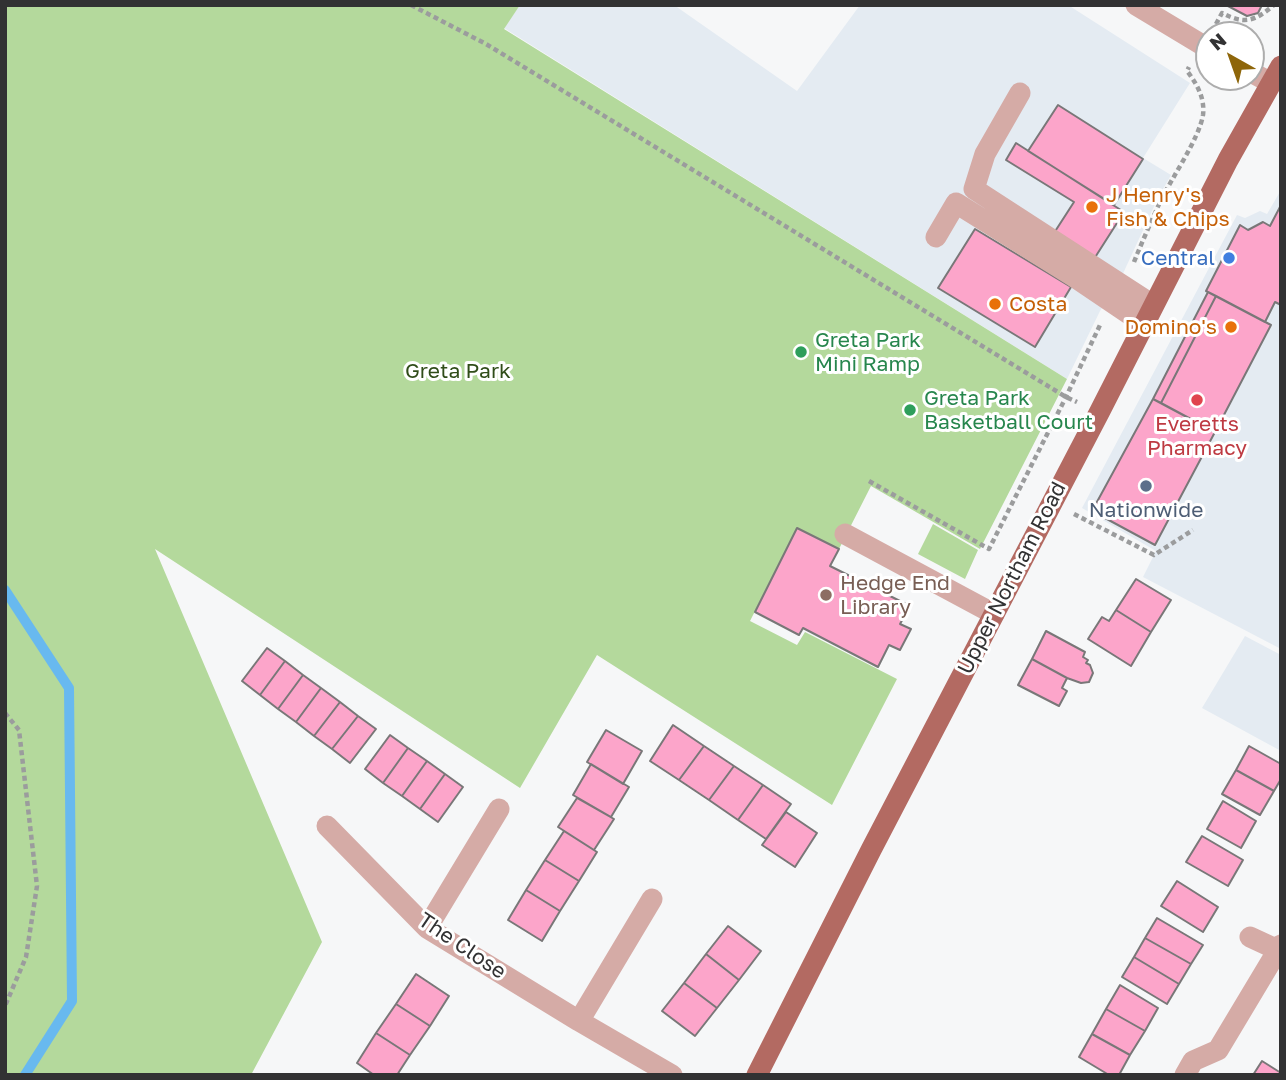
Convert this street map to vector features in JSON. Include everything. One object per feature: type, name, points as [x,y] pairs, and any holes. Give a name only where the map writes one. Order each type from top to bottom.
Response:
[{"type":"main road","name":"Upper Northam Road","points":[[758,1075],[871,850],[1228,160],[1278,79]]},
{"type":"street","points":[[1136,5],[1195,40]]},
{"type":"street","points":[[1020,93],[985,154],[974,189],[1149,314]]},
{"type":"street","points":[[936,237],[956,203],[1118,294]]},
{"type":"street","points":[[845,534],[994,614]]},
{"type":"street","points":[[427,928],[499,809]]},
{"type":"street","name":"The Close","points":[[327,826],[427,928],[672,1075]]},
{"type":"street","points":[[579,1021],[652,899]]},
{"type":"street","points":[[1185,1075],[1193,1061],[1218,1050],[1279,948],[1250,937]]},
{"type":"path","points":[[411,5],[486,44],[1066,397],[1100,411]]},
{"type":"path","points":[[1218,21],[1222,13],[1234,19],[1259,18],[1274,5]]},
{"type":"path","points":[[1195,61],[1187,71],[1195,82]]},
{"type":"path","points":[[869,481],[989,549],[1105,314],[1118,294],[1160,202],[1195,137],[1203,116],[1199,91]]},
{"type":"path","points":[[1051,502],[1154,555],[1193,530]]},
{"type":"path","points":[[5,713],[19,730],[37,886],[26,957],[5,1006]]},
{"type":"shaded area","points":[[520,5],[674,5],[797,91],[860,5],[1068,5],[1190,83],[1143,158],[1171,175],[1120,280],[1100,311],[1067,379],[504,28]]},
{"type":"shaded area","points":[[1281,190],[1281,649],[1143,577],[1156,551],[1082,508],[1237,215],[1245,218],[1260,211],[1267,214]]},
{"type":"shaded area","points":[[1245,636],[1281,655],[1281,751],[1202,708]]},
{"type":"green space","name":"Greta Park","points":[[5,5],[520,5],[504,29],[1067,379],[980,549],[871,486],[839,549],[797,528],[750,621],[797,645],[805,632],[897,679],[832,805],[597,655],[520,788],[155,549],[322,942],[251,1075],[5,1075]]},
{"type":"green space","points":[[933,524],[978,550],[965,579],[918,554]]},
{"type":"building","points":[[1226,5],[1262,5],[1258,13],[1247,16]]},
{"type":"building","points":[[1058,105],[1143,159],[1114,205],[1028,151]]},
{"type":"building","points":[[1016,143],[1124,212],[1094,259],[1054,233],[1074,202],[1006,160]]},
{"type":"building","points":[[1281,205],[1281,305],[1275,302],[1265,322],[1206,291],[1240,225],[1248,230],[1263,222],[1270,226]]},
{"type":"building","points":[[975,229],[1071,287],[1035,347],[938,288]]},
{"type":"building","points":[[1208,292],[1216,296],[1161,403],[1153,399]]},
{"type":"building","points":[[1216,296],[1271,325],[1215,432],[1161,403]]},
{"type":"building","points":[[1153,399],[1215,432],[1155,545],[1092,511]]},
{"type":"building","name":"Hedge End Library","points":[[797,528],[839,549],[830,566],[910,606],[900,624],[911,629],[900,650],[889,645],[878,667],[803,628],[799,635],[755,612]]},
{"type":"building","points":[[1136,579],[1171,600],[1151,632],[1116,610]]},
{"type":"building","points":[[1116,610],[1151,632],[1131,666],[1088,639],[1102,617],[1109,621]]},
{"type":"building","points":[[1046,631],[1085,652],[1083,657],[1088,660],[1086,663],[1090,665],[1093,673],[1089,682],[1081,683],[1067,678],[1032,659]]},
{"type":"building","points":[[267,648],[285,661],[260,695],[242,681]]},
{"type":"building","points":[[1032,659],[1067,678],[1062,688],[1067,691],[1059,706],[1018,685]]},
{"type":"building","points":[[285,661],[303,675],[278,709],[260,695]]},
{"type":"building","points":[[303,675],[321,688],[296,722],[278,709]]},
{"type":"building","points":[[321,688],[340,702],[314,736],[296,722]]},
{"type":"building","points":[[340,702],[358,716],[332,749],[314,736]]},
{"type":"building","points":[[358,716],[376,729],[350,763],[332,749]]},
{"type":"building","points":[[673,725],[704,746],[679,780],[650,761]]},
{"type":"building","points":[[606,730],[642,751],[623,784],[587,762]]},
{"type":"building","points":[[390,735],[408,748],[383,783],[365,769]]},
{"type":"building","points":[[704,746],[734,766],[709,800],[679,780]]},
{"type":"building","points":[[1249,746],[1281,764],[1281,779],[1274,791],[1236,770]]},
{"type":"building","points":[[408,748],[427,761],[402,796],[383,783]]},
{"type":"building","points":[[427,761],[445,774],[420,809],[402,796]]},
{"type":"building","points":[[591,764],[629,787],[611,817],[573,795]]},
{"type":"building","points":[[734,766],[763,785],[738,820],[709,800]]},
{"type":"building","points":[[1236,770],[1274,791],[1260,815],[1222,794]]},
{"type":"building","points":[[445,774],[463,787],[438,822],[420,809]]},
{"type":"building","points":[[763,785],[791,804],[766,839],[738,820]]},
{"type":"building","points":[[577,798],[614,819],[594,850],[558,827]]},
{"type":"building","points":[[1223,801],[1256,821],[1241,848],[1207,829]]},
{"type":"building","points":[[786,812],[817,833],[795,867],[762,845]]},
{"type":"building","points":[[564,831],[597,852],[579,881],[545,860]]},
{"type":"building","points":[[1202,836],[1243,860],[1228,886],[1186,862]]},
{"type":"building","points":[[545,860],[579,881],[560,911],[526,890]]},
{"type":"building","points":[[1177,881],[1218,907],[1203,932],[1161,906]]},
{"type":"building","points":[[526,890],[560,911],[542,941],[508,920]]},
{"type":"building","points":[[1157,918],[1203,945],[1191,964],[1145,938]]},
{"type":"building","points":[[728,926],[761,951],[739,980],[706,954]]},
{"type":"building","points":[[1145,938],[1191,964],[1179,984],[1134,957]]},
{"type":"building","points":[[706,954],[739,980],[717,1008],[684,983]]},
{"type":"building","points":[[1134,957],[1179,984],[1167,1004],[1122,977]]},
{"type":"building","points":[[416,974],[449,996],[430,1026],[396,1004]]},
{"type":"building","points":[[684,983],[717,1008],[695,1036],[662,1011]]},
{"type":"building","points":[[1120,985],[1158,1008],[1145,1031],[1106,1009]]},
{"type":"building","points":[[396,1004],[430,1026],[410,1055],[376,1033]]},
{"type":"building","points":[[1106,1009],[1145,1031],[1130,1055],[1092,1034]]},
{"type":"building","points":[[376,1033],[410,1055],[397,1075],[374,1075],[357,1063]]},
{"type":"building","points":[[1092,1034],[1130,1055],[1119,1075],[1109,1075],[1079,1057]]},
{"type":"building","points":[[1262,1061],[1281,1073],[1281,1075],[1253,1075]]},
{"type":"waterway","points":[[5,590],[69,688],[72,1001],[25,1075]]},
{"type":"place","name":"J Henry's Fish & Chips","points":[[1092,207]]},
{"type":"place","name":"Central","points":[[1229,258]]},
{"type":"place","name":"Costa","points":[[995,304]]},
{"type":"place","name":"Domino's","points":[[1231,327]]},
{"type":"place","name":"Greta Park Mini Ramp","points":[[801,352]]},
{"type":"place","name":"Everetts Pharmacy","points":[[1197,400]]},
{"type":"place","name":"Greta Park Basketball Court","points":[[910,410]]},
{"type":"place","name":"Nationwide","points":[[1146,486]]},
{"type":"place","name":"Hedge End Library","points":[[826,595]]}]
